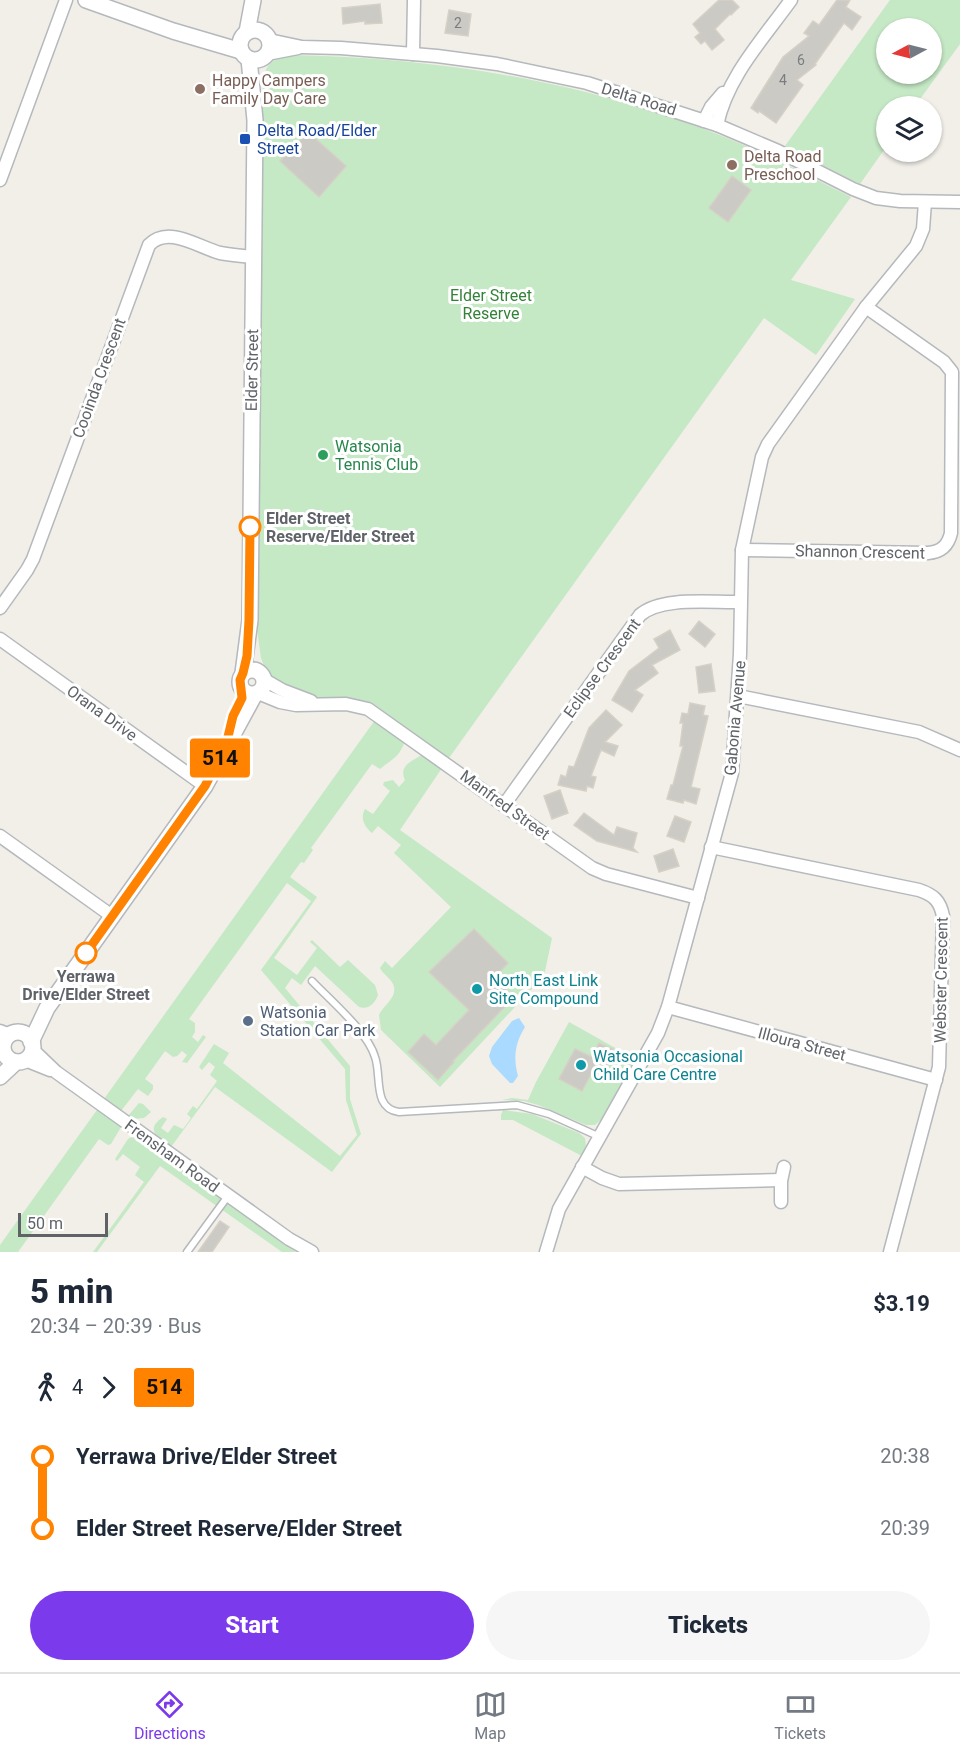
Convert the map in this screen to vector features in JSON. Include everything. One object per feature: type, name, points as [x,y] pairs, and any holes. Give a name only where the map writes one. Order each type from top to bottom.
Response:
[{"type":"street","points":[[0,180],[66,0]]},
{"type":"street","name":"Delta Road","points":[[86,0],[173,31],[209,41],[259,49],[302,47],[413,54],[497,64],[586,83],[710,123],[793,158],[863,194],[887,200],[960,202]]},
{"type":"street","name":"Elder Street","points":[[256,0],[240,43],[259,49]]},
{"type":"street","name":"Elder Street","points":[[249,620],[256,686],[239,684],[243,673],[249,620],[255,120],[259,49],[256,0]]},
{"type":"street","points":[[413,54],[414,0]]},
{"type":"street","points":[[710,123],[730,86],[791,0]]},
{"type":"street","name":"Delta Road","points":[[209,41],[245,34]]},
{"type":"street","name":"Gabonia Avenue","points":[[546,1252],[560,1209],[658,1032],[668,1007],[698,898],[732,773],[738,696],[742,550],[760,467],[768,444],[866,307],[921,239],[925,220],[925,202]]},
{"type":"street","name":"Cooinda Crescent","points":[[0,608],[33,559],[149,245],[157,238],[169,236],[221,253],[253,257]]},
{"type":"street","name":"Shannon Crescent","points":[[742,550],[928,553],[939,551],[949,540],[951,533],[952,372],[944,362],[866,307]]},
{"type":"street","name":"Eclipse Crescent","points":[[504,805],[640,615],[651,608],[666,604],[741,602]]},
{"type":"street","name":"Orana Drive","points":[[0,639],[205,786]]},
{"type":"street","points":[[0,1077],[13,1047],[47,1008],[205,786],[256,686]]},
{"type":"street","name":"Manfred Street","points":[[256,686],[318,704],[352,705],[376,713],[598,871],[698,898]]},
{"type":"street","points":[[738,696],[919,732],[960,750]]},
{"type":"street","points":[[0,836],[112,916]]},
{"type":"street","name":"Webster Crescent","points":[[711,847],[919,890],[935,898],[941,908],[943,916],[940,1052],[936,1080],[890,1252]]},
{"type":"street","name":"Illoura Street","points":[[668,1007],[936,1080]]},
{"type":"street","name":"Frensham Road","points":[[13,1047],[56,1072],[289,1239],[312,1252]]},
{"type":"street","points":[[582,1167],[602,1179],[619,1184],[783,1173],[781,1202]]},
{"type":"street","name":"Frensham Road","points":[[289,1239],[303,1252]]},
{"type":"lane","points":[[312,981],[359,1030],[372,1049],[377,1064],[381,1099],[388,1108],[399,1112],[503,1105],[526,1106],[600,1137]]},
{"type":"lane","points":[[187,1252],[228,1196]]},
{"type":"green space","points":[[890,0],[960,0],[960,44],[942,69],[942,18],[877,18]]},
{"type":"green space","points":[[876,19],[876,84],[931,84],[922,96],[876,96],[876,161],[860,184],[785,146]]},
{"type":"green space","name":"Elder Street Reserve","points":[[290,55],[349,57],[466,69],[524,78],[581,91],[638,106],[693,125],[761,153],[851,197],[791,280],[855,299],[816,355],[764,318],[449,758],[371,704],[351,699],[305,697],[268,676],[261,658],[257,629],[263,81],[271,63]]},
{"type":"green space","points":[[375,720],[405,741],[403,747],[380,769],[372,764],[311,848],[313,850],[304,863],[301,862],[290,877],[317,897],[274,958],[297,975],[317,948],[310,942],[312,940],[340,967],[348,960],[375,985],[377,998],[366,1008],[359,1007],[315,966],[301,985],[292,978],[285,988],[350,1066],[350,1099],[361,1134],[332,1172],[215,1087],[171,1147],[155,1134],[154,1126],[163,1117],[167,1119],[161,1128],[168,1133],[174,1125],[183,1129],[191,1118],[187,1114],[193,1106],[197,1109],[217,1081],[210,1075],[215,1067],[209,1062],[202,1070],[199,1067],[214,1044],[229,1053],[223,1063],[340,1156],[357,1135],[346,1100],[345,1069],[261,970],[311,901],[287,883],[189,1019],[195,1023],[195,1032],[192,1037],[198,1042],[203,1035],[206,1037],[187,1063],[182,1062],[187,1055],[182,1051],[173,1057],[165,1051],[145,1079],[153,1085],[148,1096],[138,1089],[121,1111],[104,1099]]},
{"type":"green space","points":[[423,754],[442,768],[400,830],[552,938],[544,976],[440,1087],[381,1030],[379,1015],[392,997],[394,989],[392,982],[380,968],[385,961],[392,968],[451,907],[394,853],[401,845],[378,826],[372,833],[363,819],[365,809],[373,814],[390,791],[383,785],[384,782],[393,780],[399,787],[405,780],[403,771],[405,767]]},
{"type":"green space","points":[[569,1022],[635,1059],[602,1119],[595,1125],[586,1125],[524,1101],[502,1100],[512,1098],[528,1100]],"holes":[[[600,1043],[615,1052],[606,1068],[597,1063],[582,1091],[559,1079],[575,1049],[592,1057]]]},
{"type":"green space","points":[[139,1103],[151,1112],[144,1118],[132,1119],[128,1116]]},
{"type":"green space","points":[[97,1110],[121,1127],[111,1144],[108,1145],[99,1139],[18,1252],[0,1252],[0,1245]]},
{"type":"green space","points":[[503,1110],[532,1114],[579,1133],[585,1138],[586,1145],[582,1156],[513,1120],[501,1120]]},
{"type":"green space","points":[[133,1136],[296,1252],[282,1252],[160,1166],[97,1252],[93,1252],[144,1182],[135,1175],[140,1167],[123,1154],[117,1161],[115,1159],[128,1139]]},
{"type":"water","points":[[519,1018],[525,1027],[516,1051],[518,1076],[513,1083],[510,1083],[492,1064],[489,1056],[492,1047],[512,1021]]},
{"type":"building","points":[[719,0],[732,0],[739,7],[715,29],[724,40],[712,50],[705,41],[701,44],[695,37],[700,33],[693,24]]},
{"type":"building","points":[[837,0],[850,0],[846,7],[861,17],[852,30],[844,23],[816,65],[797,80],[803,85],[776,123],[751,108],[783,57],[809,36],[804,33],[813,21],[819,25]]},
{"type":"building","points":[[380,4],[382,23],[365,24],[365,21],[343,24],[342,8]]},
{"type":"building","points":[[449,10],[471,14],[468,36],[445,33]]},
{"type":"building","points":[[308,132],[346,166],[319,197],[280,161]]},
{"type":"building","points":[[732,176],[751,190],[728,222],[709,208]]},
{"type":"building","points":[[699,621],[715,634],[705,647],[689,634]]},
{"type":"building","points":[[670,630],[680,650],[652,665],[658,673],[635,690],[643,695],[632,712],[612,700],[629,671],[659,648],[654,639]]},
{"type":"building","points":[[711,664],[715,691],[699,693],[696,667]]},
{"type":"building","points":[[690,703],[705,706],[703,715],[708,716],[691,787],[700,789],[696,804],[684,800],[683,803],[667,799],[683,746],[680,746],[682,713],[688,714]]},
{"type":"building","points":[[606,710],[622,725],[605,742],[618,746],[614,756],[601,750],[591,776],[596,777],[593,788],[587,786],[586,791],[558,785],[561,775],[566,777],[569,766],[574,767],[589,728]]},
{"type":"building","points":[[560,790],[568,813],[552,819],[544,796]]},
{"type":"building","points":[[584,813],[614,835],[617,827],[637,833],[633,848],[637,852],[597,841],[574,825]]},
{"type":"building","points":[[675,816],[691,822],[684,842],[667,836]]},
{"type":"building","points":[[673,849],[679,866],[659,872],[654,856]]},
{"type":"building","name":"North East Link Site Compound","points":[[474,929],[508,963],[497,975],[501,979],[498,981],[514,997],[438,1080],[408,1052],[424,1034],[436,1045],[469,1010],[429,972]]},
{"type":"building","name":"Watsonia Occasional Child Care Centre","points":[[599,1043],[616,1051],[606,1068],[597,1063],[582,1091],[559,1079],[575,1049],[592,1057]]},
{"type":"building","points":[[220,1221],[229,1227],[212,1252],[198,1252]]},
{"type":"bus line","name":"514","points":[[86,953],[205,786],[226,745],[233,716],[242,698],[239,684],[247,656],[250,527]]},
{"type":"place","name":"Happy Campers Family Day Care","points":[[200,89]]},
{"type":"place","name":"Delta Road/Elder Street","points":[[245,139]]},
{"type":"place","name":"Delta Road Preschool","points":[[732,165]]},
{"type":"place","name":"Watsonia Tennis Club","points":[[323,455]]},
{"type":"place","name":"Elder Street Reserve/Elder Street","points":[[250,527]]},
{"type":"place","name":"Yerrawa Drive/Elder Street","points":[[86,953]]},
{"type":"place","name":"North East Link Site Compound","points":[[477,989]]},
{"type":"place","name":"Watsonia Station Car Park","points":[[248,1021]]},
{"type":"place","name":"Watsonia Occasional Child Care Centre","points":[[581,1065]]}]
